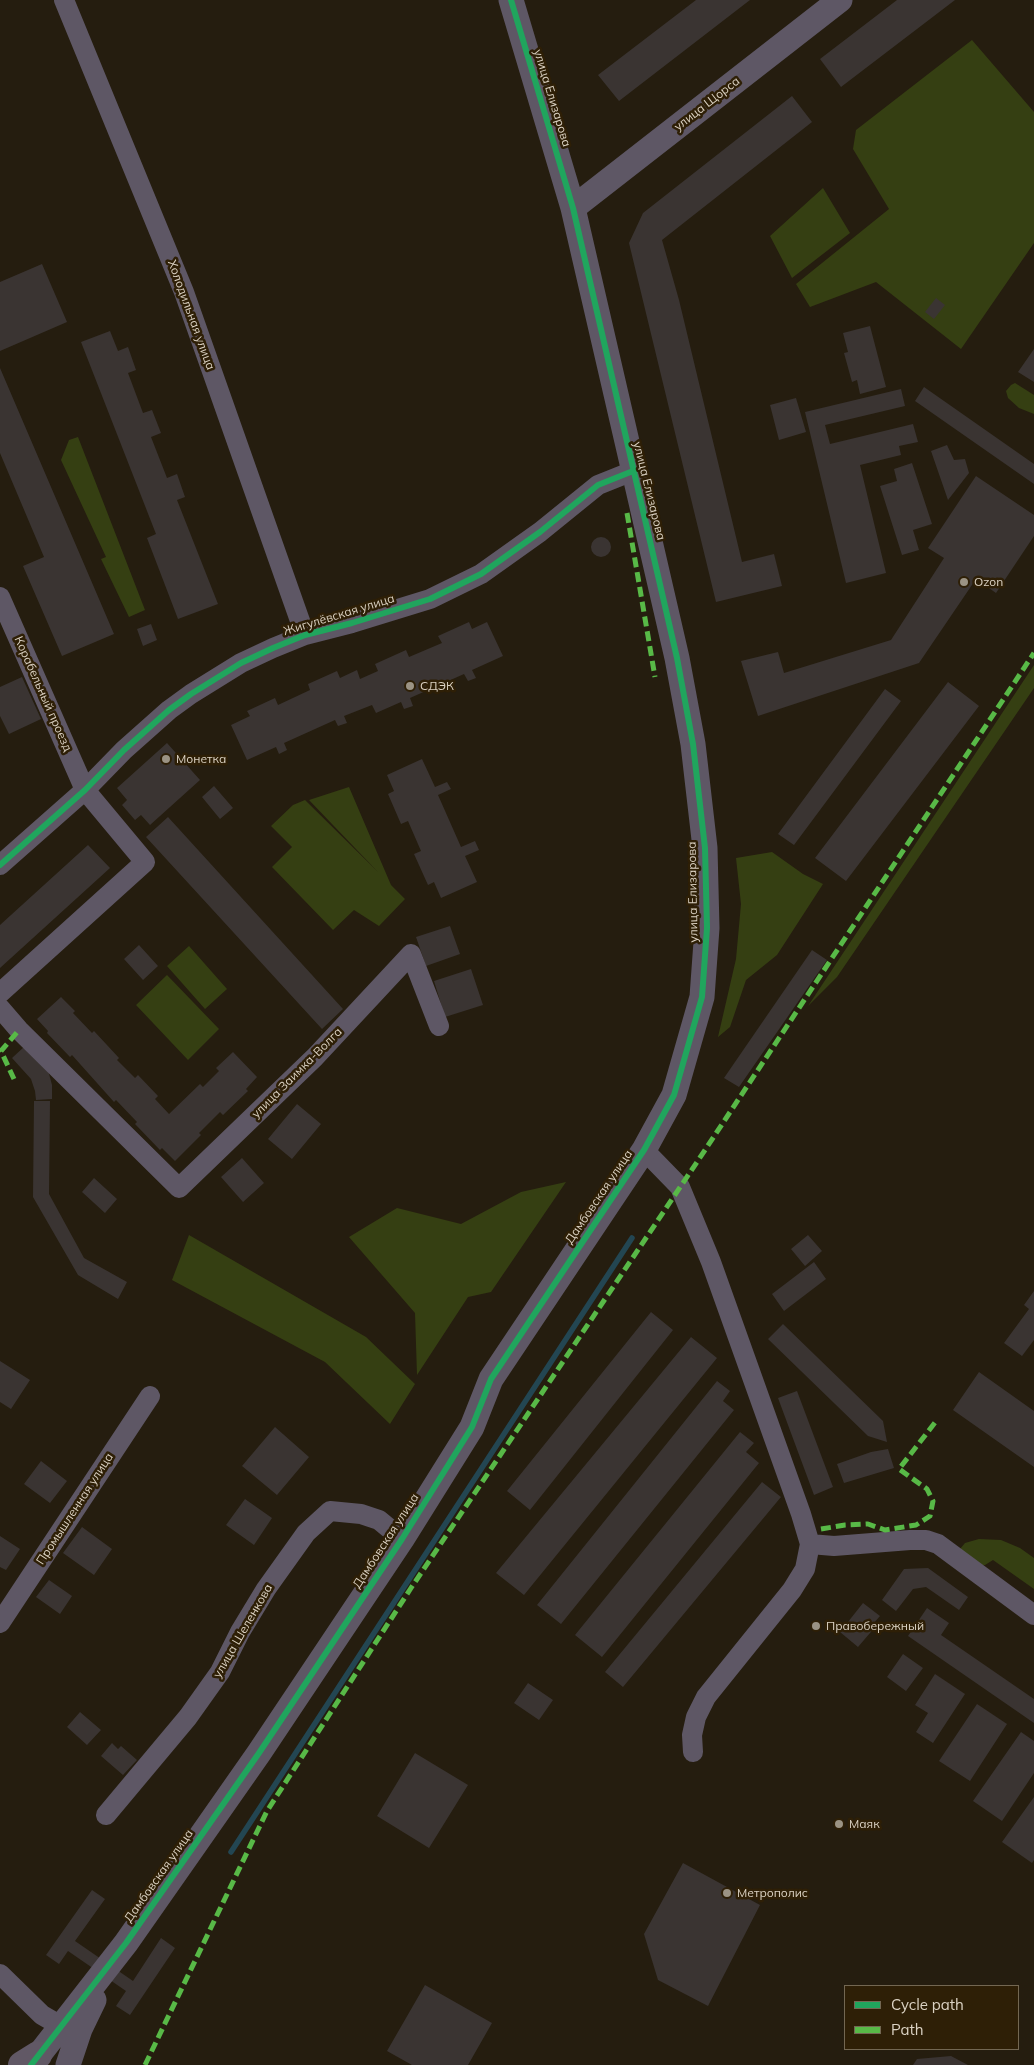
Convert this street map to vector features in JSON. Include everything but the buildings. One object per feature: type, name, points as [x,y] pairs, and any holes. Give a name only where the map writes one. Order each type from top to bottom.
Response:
[{"type":"street","name":"Холодильная улица","points":[[64,0],[184,292],[305,635]]},
{"type":"street","name":"улица Елизарова","points":[[511,0],[573,208],[678,658],[693,744],[705,848],[707,928],[702,997]]},
{"type":"street","name":"улица Щорса","points":[[573,208],[840,0]]},
{"type":"street","name":"Жигулёвская улица","points":[[0,865],[86,790],[124,750],[169,710],[191,694],[241,663],[305,635],[430,599],[473,578],[540,532],[598,485],[633,471]]},
{"type":"street","name":"Корабельный проезд","points":[[0,597],[86,790],[145,862],[0,993]]},
{"type":"street","name":"улица Заимка-Волга","points":[[0,1008],[19,1030],[179,1188],[315,1057],[411,954],[439,1026]]},
{"type":"street","name":"Дамбовская улица","points":[[30,2062],[112,1961],[259,1753],[402,1539],[472,1427],[491,1379],[644,1150],[674,1095],[702,997]]},
{"type":"street","points":[[644,1150],[680,1187],[712,1262],[810,1544],[805,1569],[792,1590],[706,1697],[696,1717],[692,1735],[692,1752]]},
{"type":"street","name":"Промышленная улица","points":[[0,1623],[150,1396]]},
{"type":"street","name":"улица Шеленкова","points":[[106,1816],[188,1717],[220,1672],[240,1632],[266,1589],[306,1533],[330,1511],[361,1514],[378,1520],[402,1539]]},
{"type":"street","points":[[810,1544],[834,1546],[926,1540],[938,1544],[1034,1616]]},
{"type":"street","points":[[68,2065],[80,2029],[112,1961]]},
{"type":"street","points":[[0,1974],[42,2015],[61,2026]]},
{"type":"green space","points":[[972,40],[1034,112],[1034,243],[961,349],[876,282],[810,307],[796,284],[889,209],[853,149],[856,130]]},
{"type":"green space","points":[[823,188],[850,233],[792,278],[770,236]]},
{"type":"green space","points":[[1015,383],[1034,395],[1034,414],[1019,408],[1008,398],[1006,391]]},
{"type":"green space","points":[[78,437],[145,610],[129,617],[101,559],[106,557],[61,460],[69,440]]},
{"type":"green space","points":[[1034,665],[1034,688],[837,977],[808,1006]]},
{"type":"green space","points":[[349,787],[391,885],[405,899],[379,926],[354,910],[333,930],[272,867],[292,847],[271,826],[293,805],[305,800],[378,872],[309,800]]},
{"type":"green space","points":[[772,852],[803,874],[823,884],[777,955],[746,980],[730,1027],[718,1037],[736,959],[741,904],[736,858]]},
{"type":"green space","points":[[189,946],[227,989],[205,1009],[167,966]]},
{"type":"green space","points":[[167,975],[219,1029],[188,1060],[136,1005]]},
{"type":"green space","points":[[566,1182],[491,1292],[468,1297],[417,1375],[415,1313],[349,1237],[397,1208],[461,1224],[521,1192]]},
{"type":"green space","points":[[189,1235],[366,1337],[415,1384],[390,1424],[325,1362],[172,1280]]},
{"type":"green space","points":[[979,1539],[1001,1540],[1020,1548],[1034,1558],[1034,1589],[993,1560],[985,1565],[978,1565],[960,1549],[965,1543]]},
{"type":"waterway","points":[[231,1852],[632,1238]]},
{"type":"marked path","points":[[627,513],[655,677]]},
{"type":"marked path","points":[[145,2065],[267,1811],[411,1588],[697,1162],[1034,653]]},
{"type":"marked path","points":[[14,1079],[1,1051],[19,1030]]},
{"type":"marked path","points":[[821,1529],[868,1524],[885,1530],[916,1525],[930,1516],[933,1501],[927,1489],[899,1469],[937,1420]]},
{"type":"cycle path","points":[[31,2065],[126,1943],[259,1753],[402,1539],[472,1427],[491,1379],[644,1150],[674,1095],[702,997],[707,928],[705,848],[693,744],[677,658],[573,208],[511,0]]},
{"type":"cycle path","points":[[0,865],[85,790],[124,750],[169,710],[191,694],[241,663],[273,648],[305,635],[430,599],[481,574],[540,532],[598,485],[633,471]]},
{"type":"place","name":"Ozon","points":[[964,582]]},
{"type":"place","name":"СДЭК","points":[[410,686]]},
{"type":"place","name":"Монетка","points":[[166,759]]},
{"type":"place","name":"Правобережный","points":[[816,1626]]},
{"type":"place","name":"Маяк","points":[[839,1824]]},
{"type":"place","name":"Метрополис","points":[[727,1893]]}]
